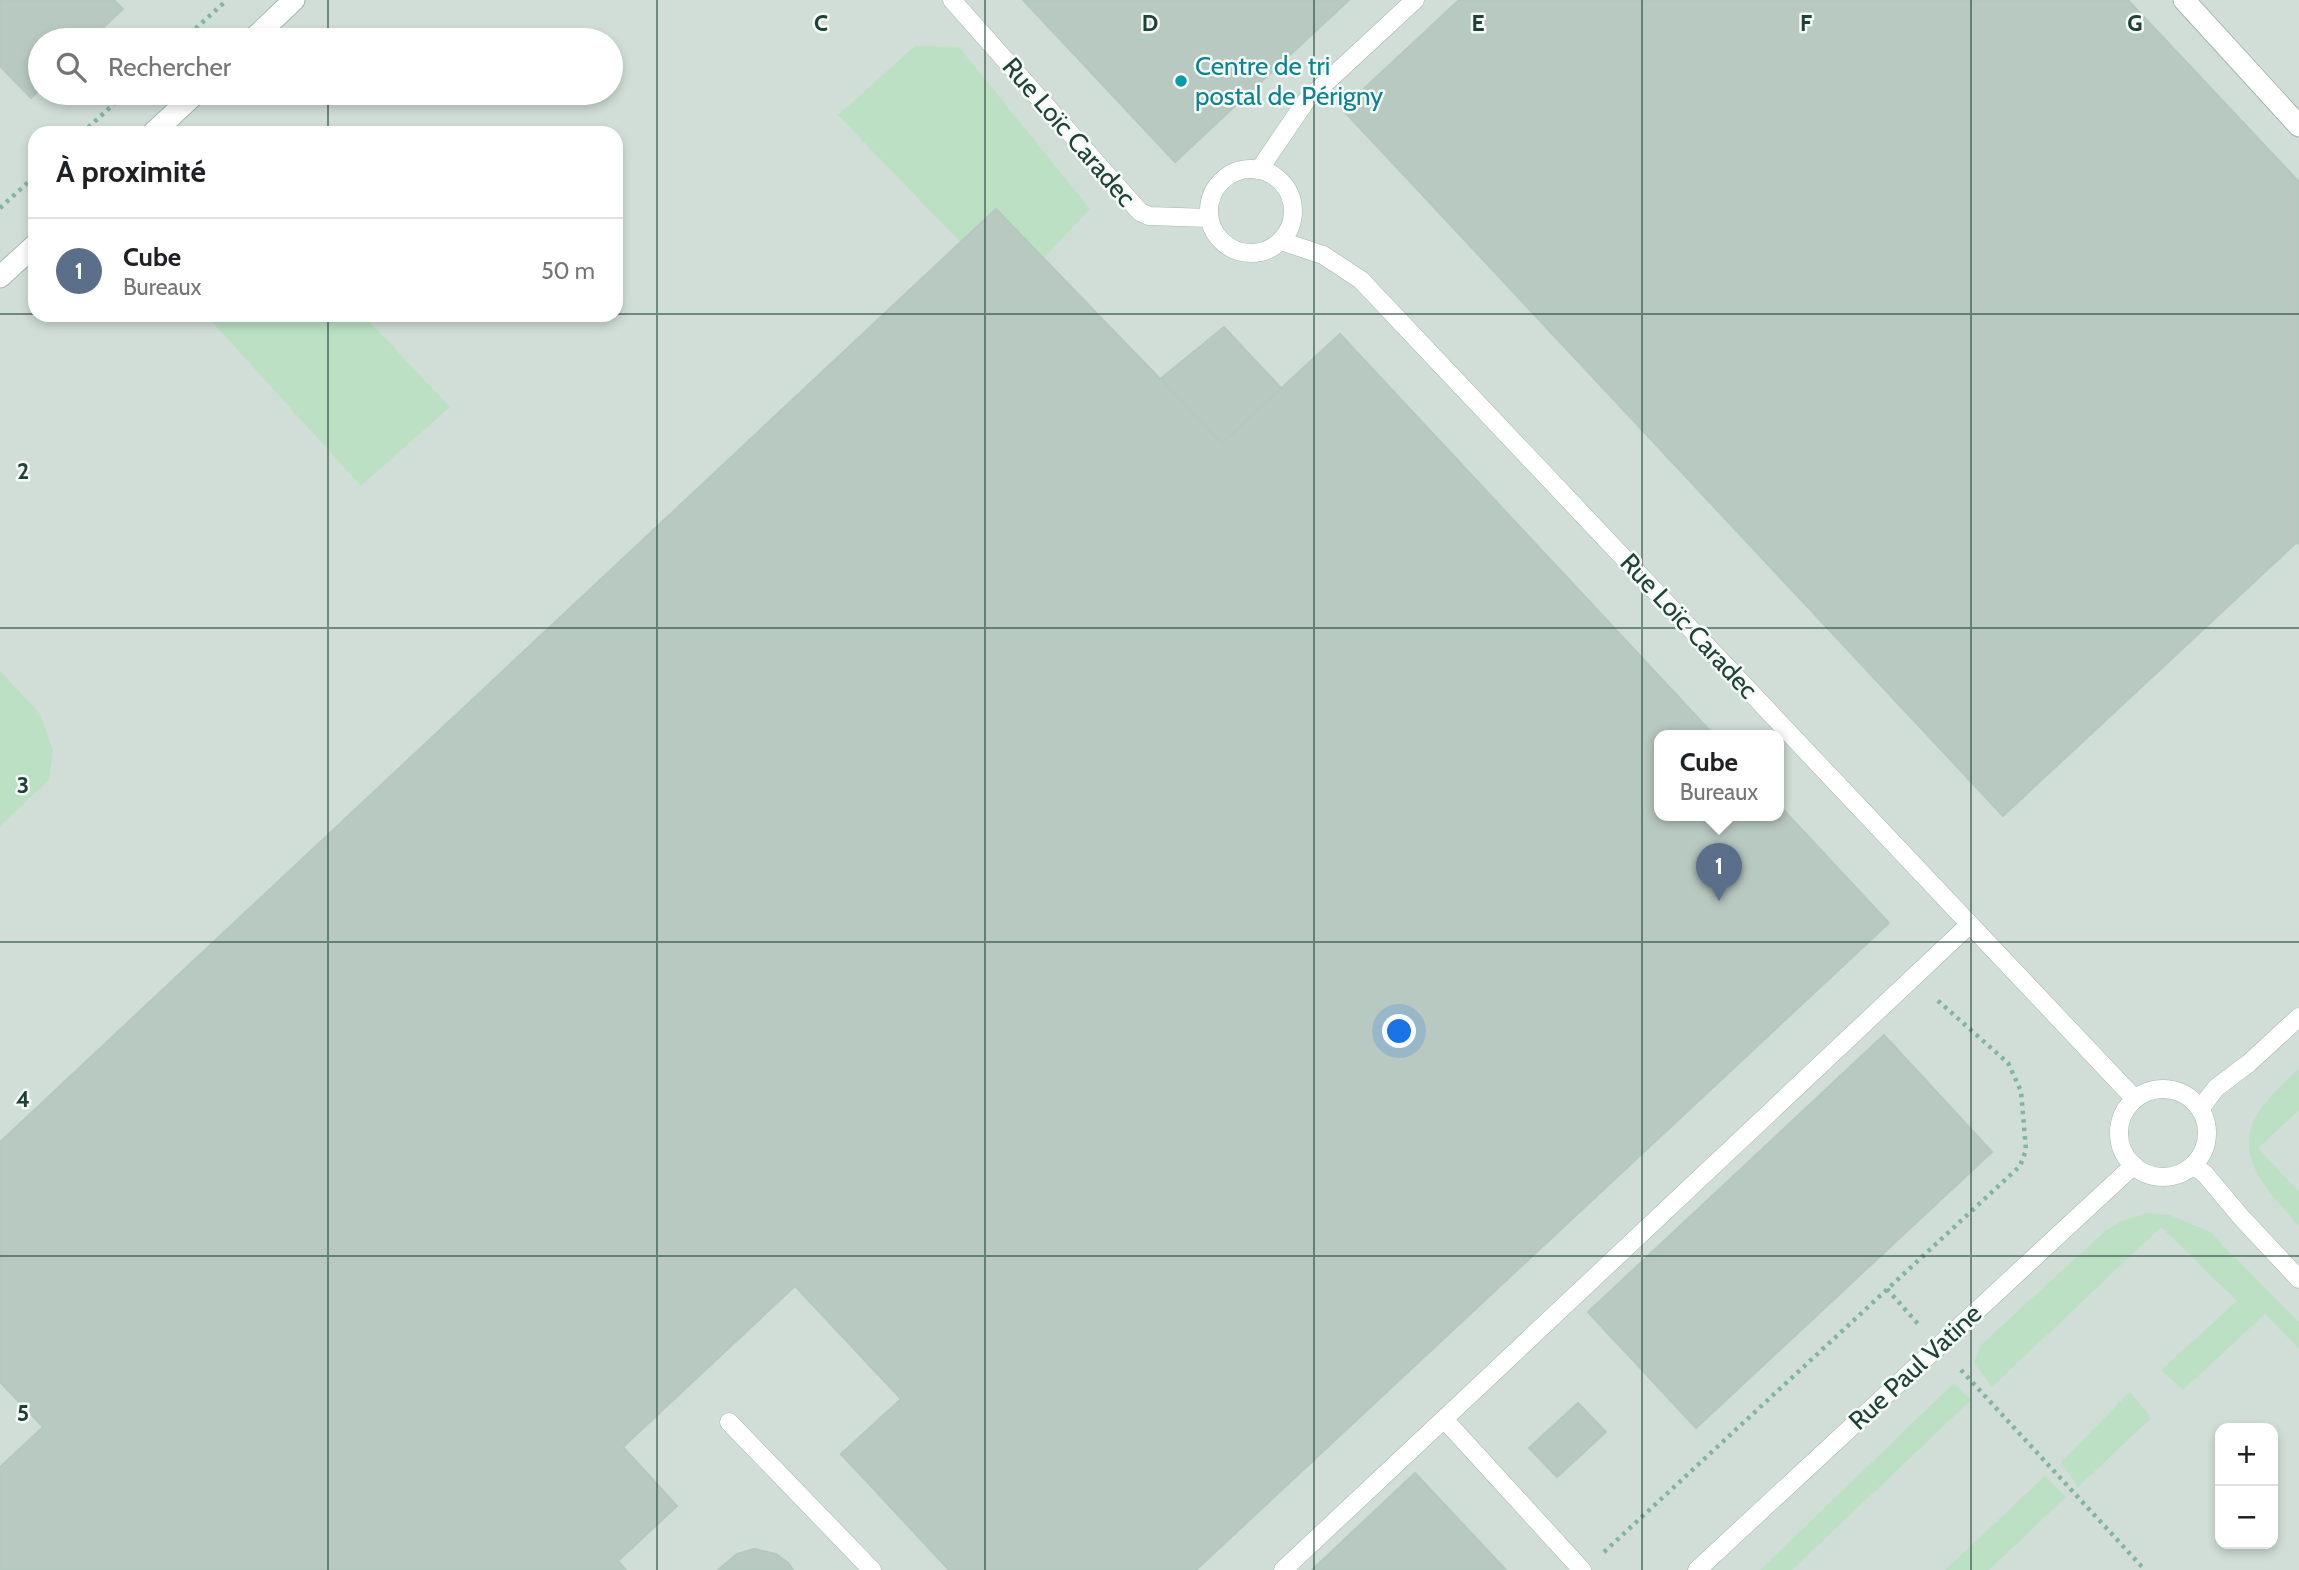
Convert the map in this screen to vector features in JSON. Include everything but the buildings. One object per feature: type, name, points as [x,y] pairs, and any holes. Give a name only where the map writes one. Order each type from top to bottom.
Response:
[{"type":"street","points":[[265,28],[295,0]]},
{"type":"street","points":[[2184,0],[2299,126]]},
{"type":"street","points":[[161,126],[183,105]]},
{"type":"street","points":[[0,278],[28,251]]},
{"type":"lane","name":"Rue Loïc Caradec","points":[[953,0],[1140,212],[1149,216],[1209,218]]},
{"type":"lane","points":[[1259,170],[1307,101],[1415,0]]},
{"type":"lane","points":[[1246,169],[1259,170],[1272,174],[1289,193],[1293,205],[1289,230],[1281,241],[1270,249],[1258,253],[1232,250],[1221,242],[1213,231],[1209,205],[1213,192],[1221,181],[1232,173],[1246,169]]},
{"type":"lane","name":"Rue Loïc Caradec","points":[[1281,241],[1323,255],[1361,280],[2135,1099]]},
{"type":"lane","points":[[1283,1570],[1970,924]]},
{"type":"lane","points":[[2200,1109],[2216,1088],[2249,1063],[2299,1017]]},
{"type":"lane","points":[[2148,1091],[2177,1091],[2190,1098],[2200,1109],[2206,1120],[2207,1132],[2201,1156],[2182,1172],[2157,1176],[2145,1172],[2134,1165],[2125,1153],[2120,1139],[2120,1124],[2125,1110],[2135,1099],[2148,1091]]},
{"type":"lane","name":"Rue Paul Vatine","points":[[1697,1570],[2134,1165]]},
{"type":"lane","points":[[2193,1165],[2205,1174],[2299,1279]]},
{"type":"lane","points":[[1444,1419],[1588,1565]]},
{"type":"lane","points":[[729,1422],[872,1570]]},
{"type":"path","points":[[196,28],[227,0]]},
{"type":"path","points":[[90,126],[113,105]]},
{"type":"path","points":[[0,208],[28,182]]},
{"type":"path","points":[[1588,1565],[2020,1166],[2026,1150],[2021,1091],[2008,1063],[1914,979]]},
{"type":"path","points":[[1887,1289],[2145,1570]]},
{"type":"shaded area","points":[[0,0],[2299,0],[2299,1570],[0,1570]]},
{"type":"green space","points":[[915,46],[959,47],[1090,209],[1044,258],[961,243],[838,115]]},
{"type":"green space","points":[[212,322],[370,322],[450,407],[361,486]]},
{"type":"green space","points":[[0,671],[40,714],[53,750],[49,780],[0,826]]},
{"type":"green space","points":[[2299,1070],[2299,1110],[2258,1148],[2299,1192],[2299,1226],[2256,1172],[2249,1141],[2252,1124],[2262,1107]]},
{"type":"green space","points":[[2146,1213],[2170,1215],[2210,1232],[2299,1322],[2299,1349],[2265,1314],[2183,1390],[2161,1370],[2237,1301],[2161,1227],[1992,1387],[1974,1363],[1980,1346],[2105,1231],[2122,1221]]},
{"type":"green space","points":[[1954,1383],[1971,1400],[1792,1570],[1760,1570]]},
{"type":"green space","points":[[2130,1392],[2151,1418],[2078,1487],[2061,1462]]},
{"type":"green space","points":[[2045,1476],[2066,1497],[1989,1570],[1945,1570]]},
{"type":"place","name":"Centre de tri postal de Périgny","points":[[1181,81]]},
{"type":"place","name":"Cube","points":[[1719,901]]}]
